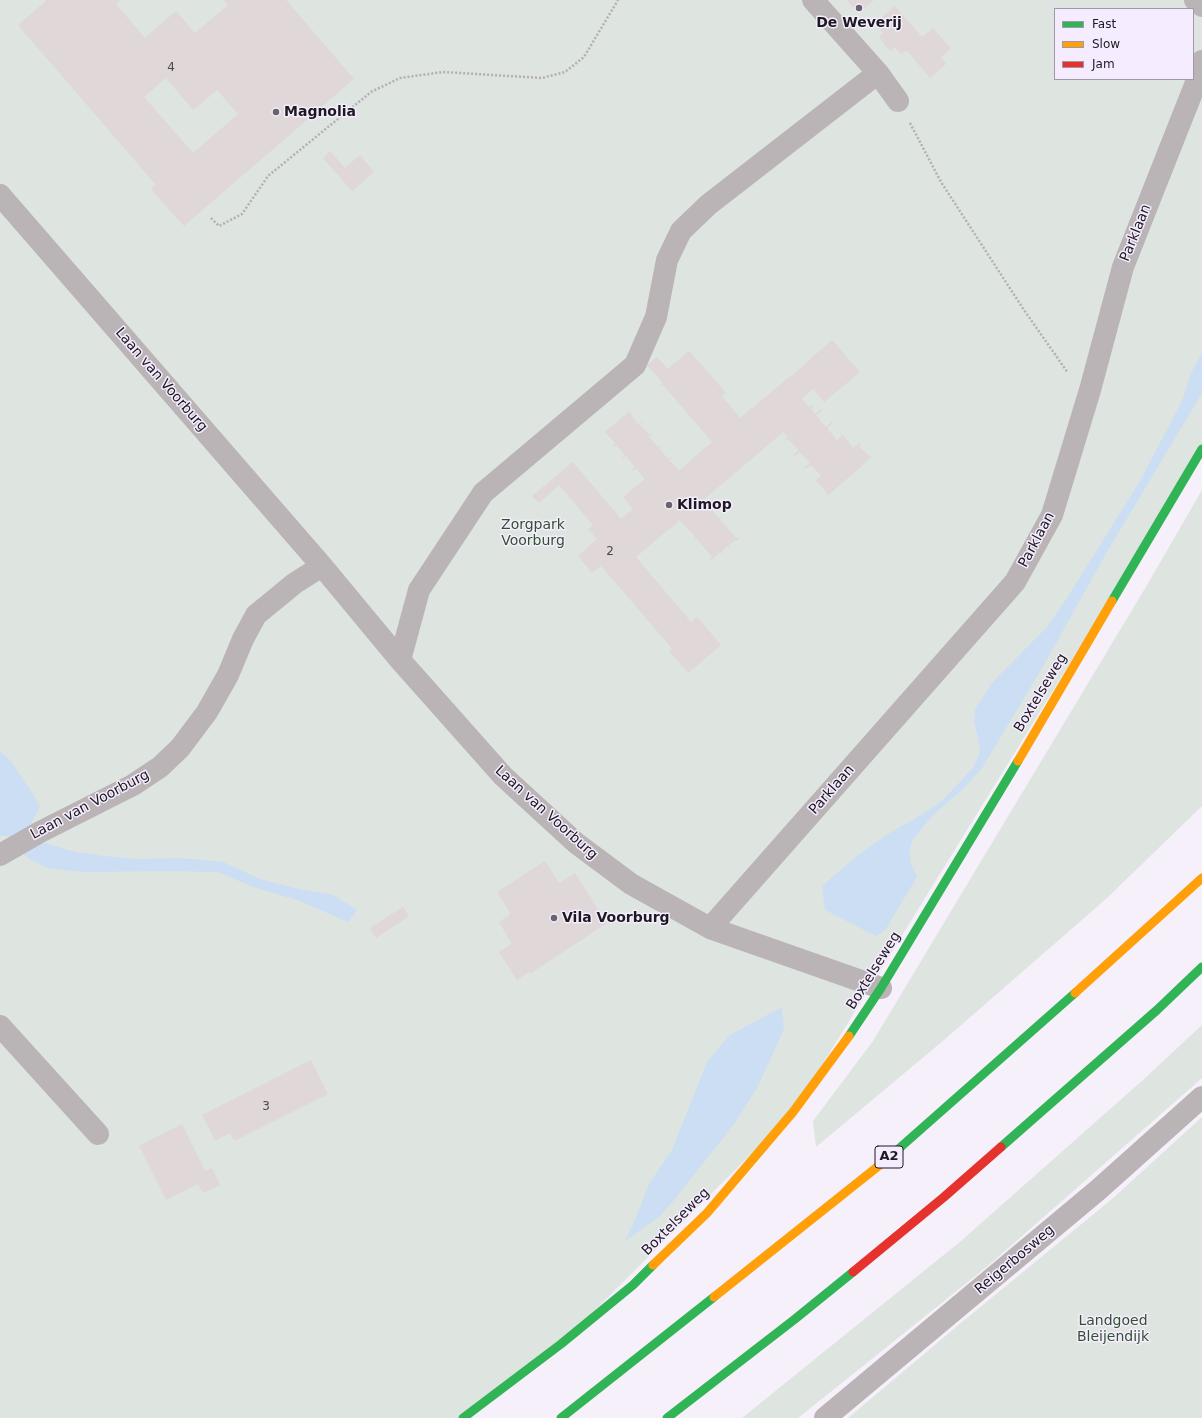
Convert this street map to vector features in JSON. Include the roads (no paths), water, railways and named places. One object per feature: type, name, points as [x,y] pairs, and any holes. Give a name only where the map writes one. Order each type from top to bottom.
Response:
[{"type":"main road","name":"Boxtelseweg","points":[[463,1418],[560,1344],[632,1285],[707,1213],[793,1112],[850,1035],[881,988],[1202,450]]},
{"type":"main road","name":"A2","points":[[560,1418],[758,1263],[901,1148],[1106,966],[1202,878]]},
{"type":"main road","points":[[667,1418],[795,1319],[944,1197],[1156,1010],[1202,967]]},
{"type":"street","points":[[813,0],[878,73],[898,101]]},
{"type":"street","points":[[1195,0],[1202,6]]},
{"type":"street","name":"Parklaan","points":[[710,928],[1015,582],[1052,515],[1090,390],[1123,267],[1195,85],[1202,61]]},
{"type":"street","points":[[400,660],[419,590],[483,493],[635,365],[656,316],[667,260],[681,231],[708,205],[878,73]]},
{"type":"street","name":"Laan van Voorburg","points":[[0,194],[322,566],[400,660],[502,776],[576,843],[631,884],[710,928],[881,988]]},
{"type":"street","name":"Laan van Voorburg","points":[[5,852],[40,832],[133,785],[160,767],[180,748],[207,712],[228,675],[243,639],[256,615],[295,583],[322,566]]},
{"type":"street","points":[[0,1026],[98,1134]]},
{"type":"street","name":"Reigerbosweg","points":[[824,1418],[1098,1190],[1202,1097]]},
{"type":"water","points":[[1202,353],[1202,393],[1108,550],[1041,670],[982,768],[964,788],[932,816],[913,839],[909,851],[911,864],[917,877],[885,930],[876,936],[825,910],[822,886],[857,856],[888,834],[942,801],[973,768],[980,752],[974,721],[975,709],[992,683],[1047,627],[1067,598],[1140,481],[1183,399],[1191,373]]},
{"type":"water","points":[[0,751],[10,760],[40,807],[30,825],[44,843],[76,852],[104,856],[136,859],[181,858],[223,862],[260,879],[299,889],[333,895],[357,910],[348,922],[300,901],[253,887],[218,872],[83,872],[47,868],[28,858],[9,836],[0,836]]},
{"type":"water","points":[[782,1007],[784,1029],[757,1088],[734,1124],[659,1217],[625,1241],[649,1184],[672,1150],[707,1062],[730,1035]]},
{"type":"place","name":"De Weverij","points":[[859,8]]},
{"type":"place","name":"Magnolia","points":[[276,112]]},
{"type":"place","name":"Klimop","points":[[669,505]]},
{"type":"place","name":"Vila Voorburg","points":[[554,918]]},
{"type":"park label","name":"Zorgpark Voorburg","points":[[533,534]]},
{"type":"park label","name":"Landgoed Bleijendijk","points":[[1113,1330]]}]
